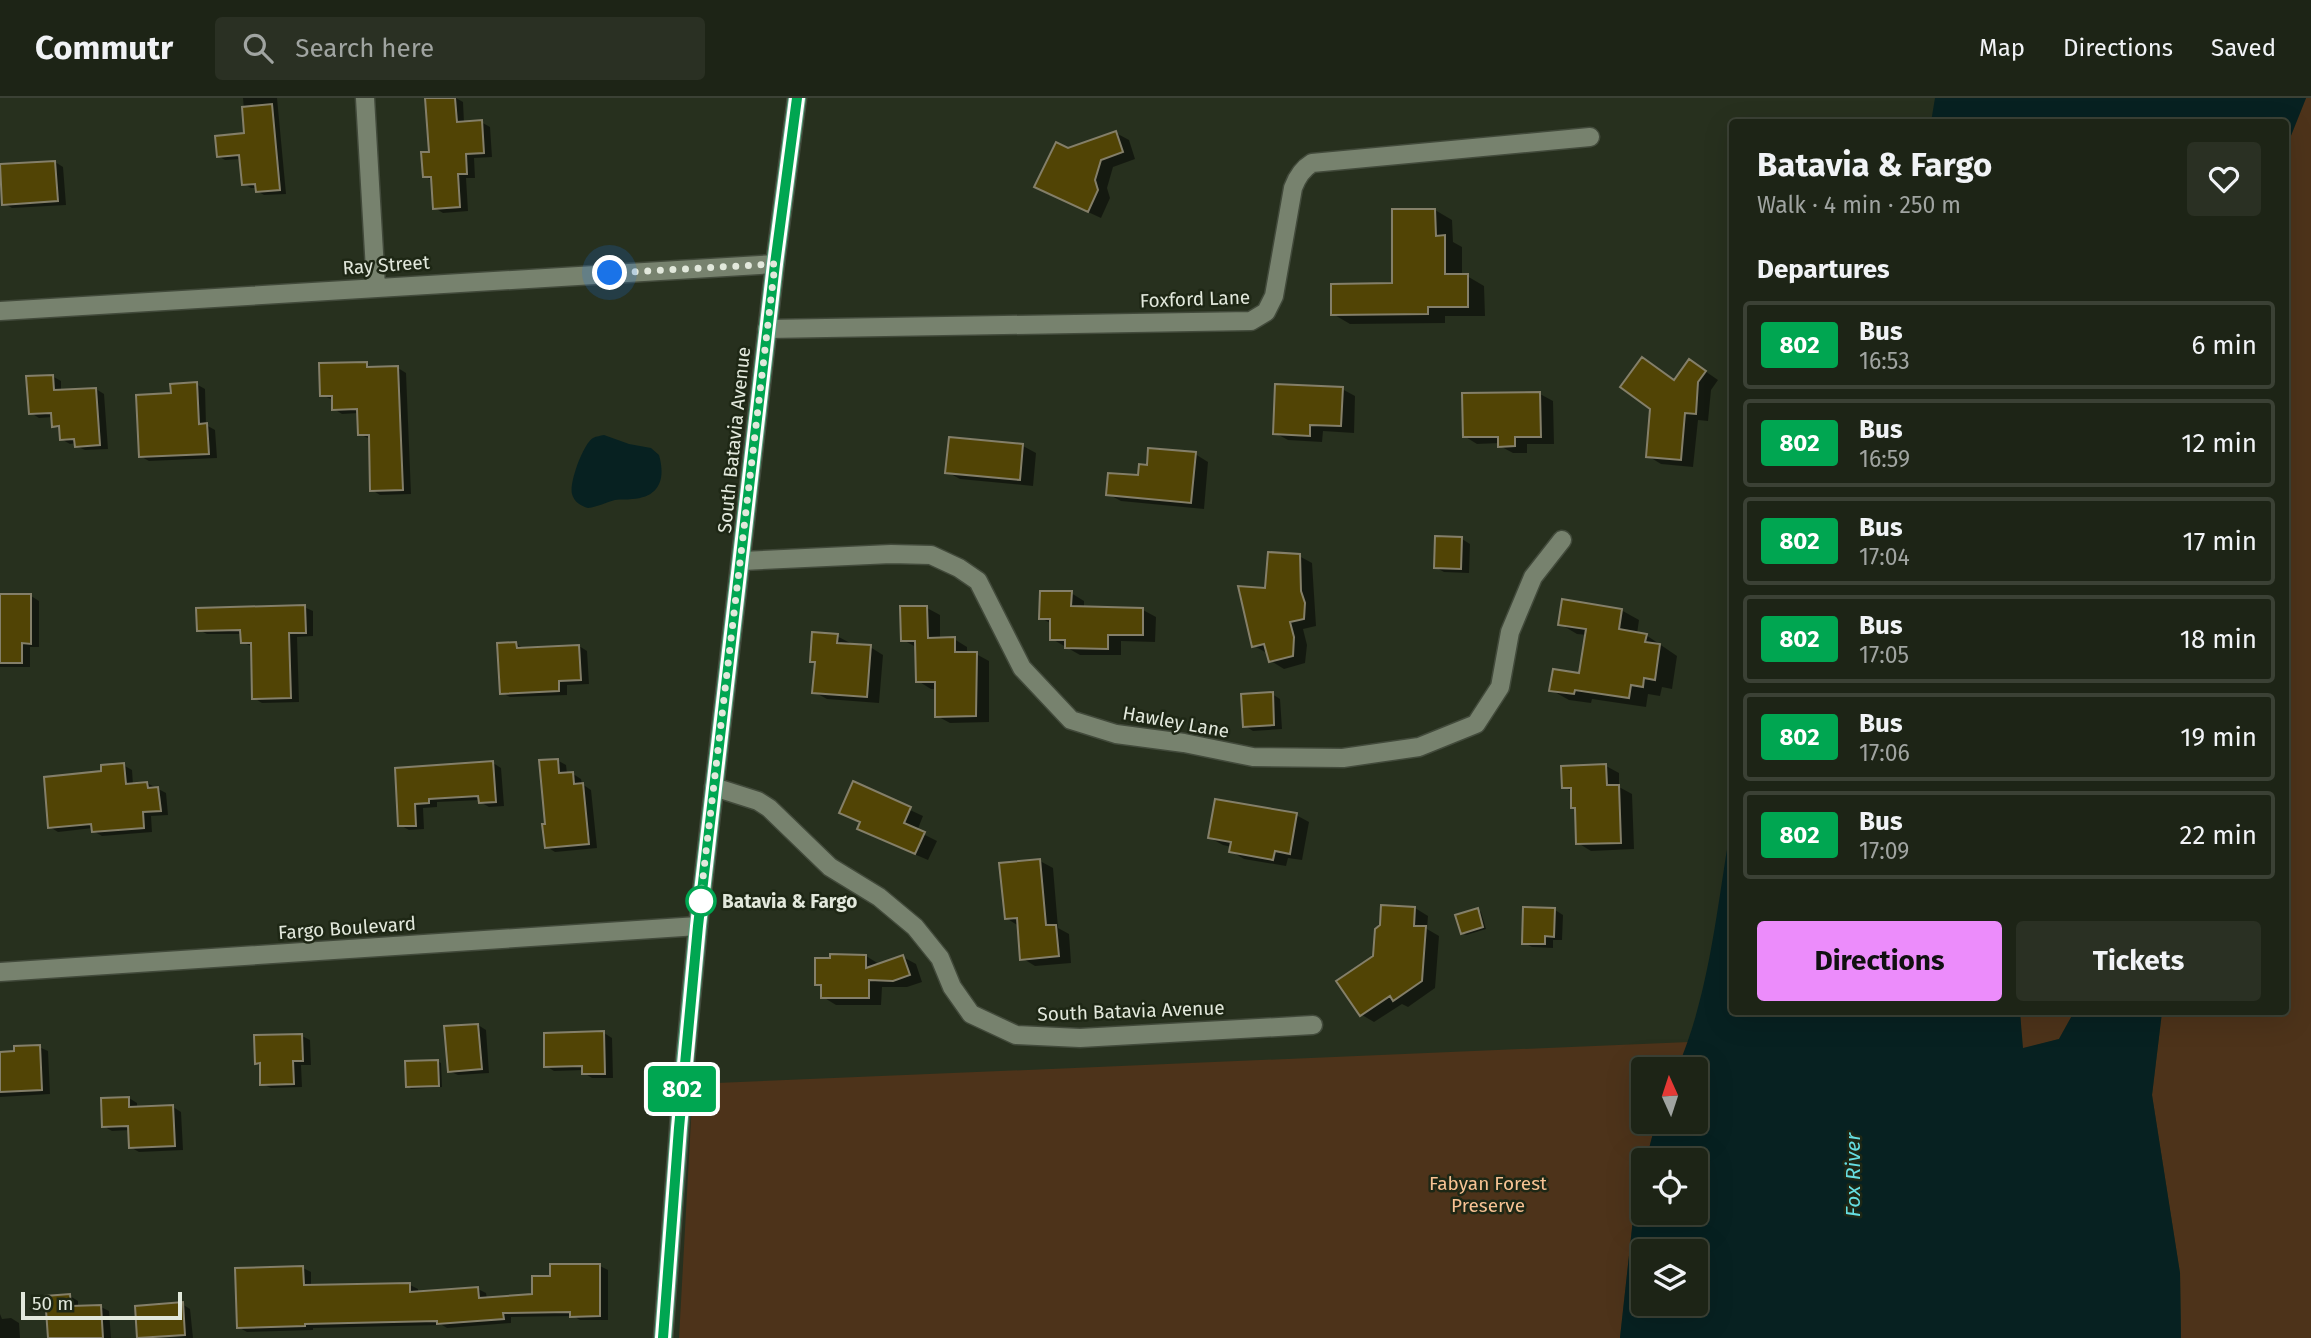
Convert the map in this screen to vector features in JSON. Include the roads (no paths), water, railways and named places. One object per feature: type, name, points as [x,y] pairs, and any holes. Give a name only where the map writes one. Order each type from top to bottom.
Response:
[{"type":"main road","name":"South Batavia Avenue","points":[[663,1338],[698,926],[775,264],[797,98]]},
{"type":"street","points":[[365,98],[376,287]]},
{"type":"street","name":"Foxford Lane","points":[[768,329],[1251,321],[1266,312],[1274,296],[1293,188],[1297,177],[1312,163],[1590,137]]},
{"type":"street","name":"Ray Street","points":[[0,311],[775,264]]},
{"type":"street","name":"Hawley Lane","points":[[742,561],[891,554],[931,555],[959,568],[978,581],[1022,668],[1071,720],[1116,734],[1184,743],[1252,757],[1343,758],[1419,747],[1476,724],[1500,687],[1510,632],[1533,576],[1562,540]]},
{"type":"street","name":"South Batavia Avenue","points":[[714,786],[758,801],[769,808],[830,867],[879,897],[915,927],[940,958],[952,986],[971,1014],[1016,1035],[1080,1038],[1313,1025]]},
{"type":"street","name":"Fargo Boulevard","points":[[0,972],[698,926]]},
{"type":"water","points":[[1935,98],[2306,98],[2289,140],[2289,119],[1932,119]]},
{"type":"water","points":[[604,435],[651,448],[659,455],[662,472],[654,491],[641,498],[615,500],[588,508],[576,501],[572,489],[581,455],[593,438]]},
{"type":"water","name":"Fox River","points":[[1729,839],[1729,1015],[2020,1015],[2023,1048],[2059,1039],[2072,1015],[2162,1015],[2152,1095],[2180,1273],[2181,1338],[1620,1338],[1632,1225],[1708,1225],[1708,1148],[1649,1148],[1653,1134],[1708,1134],[1708,1057],[1682,1057],[1705,977]]},
{"type":"place","name":"Batavia & Fargo","points":[[701,901]]},
{"type":"park label","name":"Fabyan Forest Preserve","points":[[1488,1194]]}]
